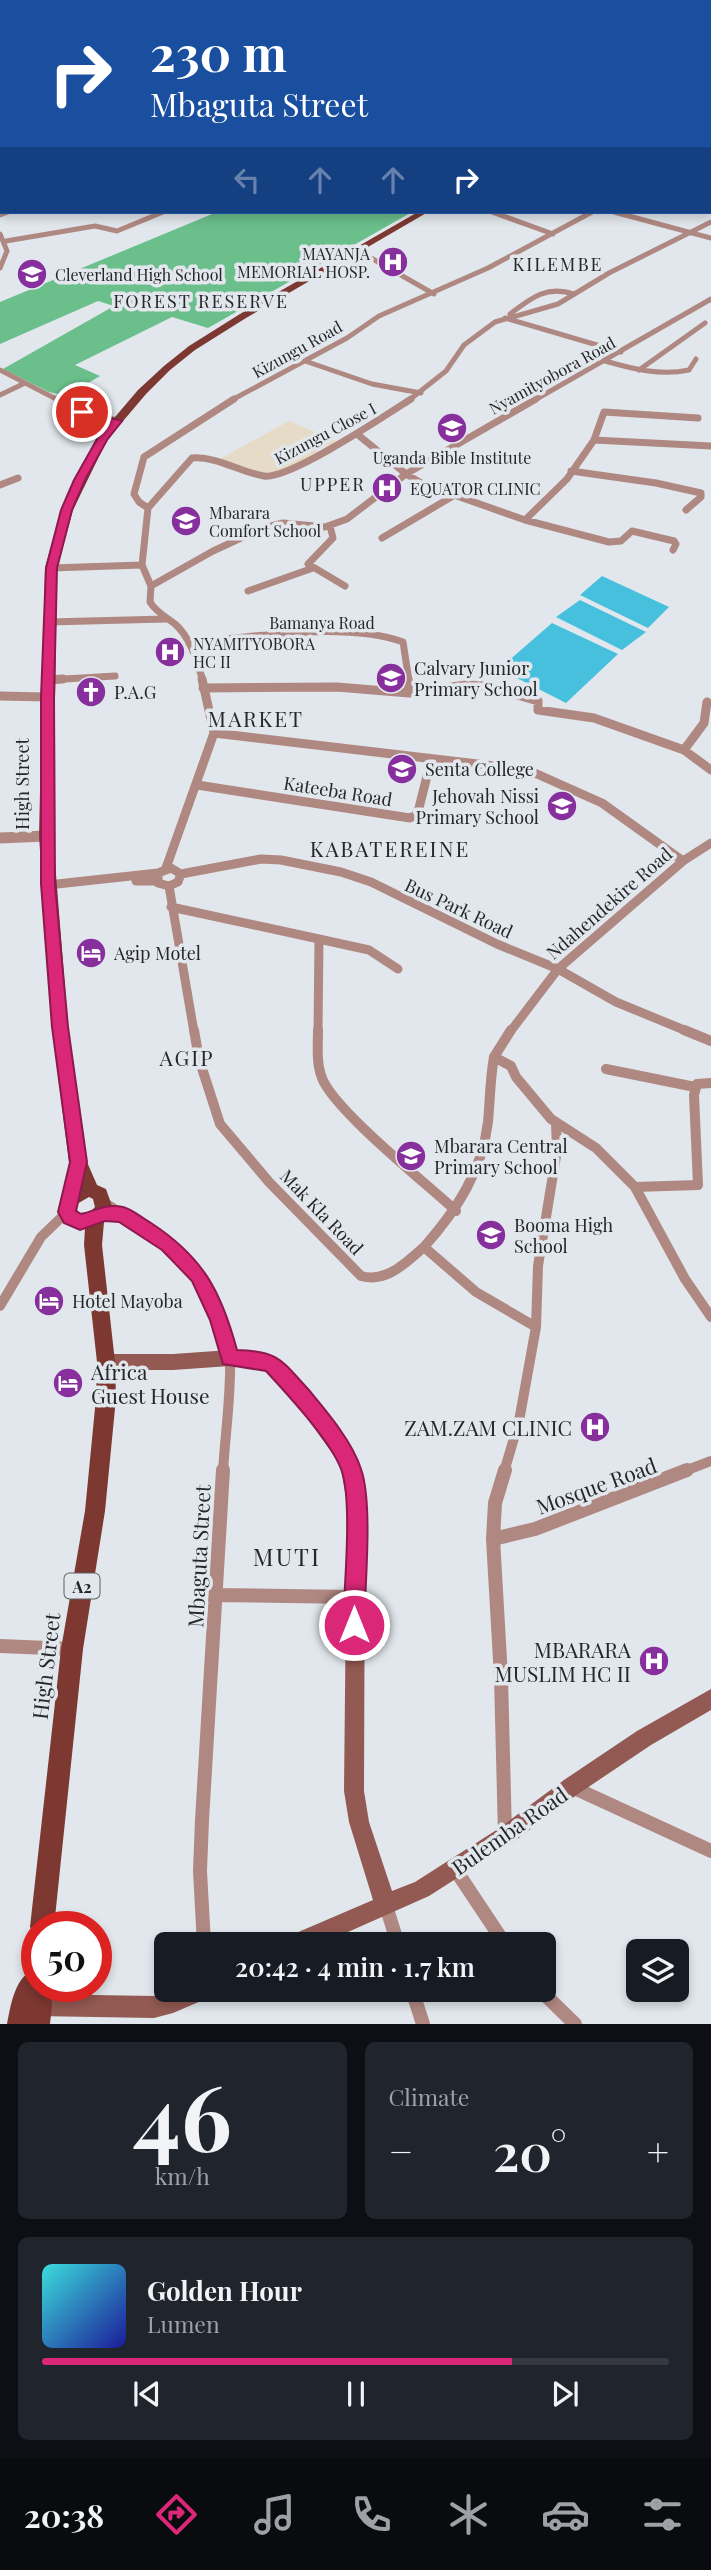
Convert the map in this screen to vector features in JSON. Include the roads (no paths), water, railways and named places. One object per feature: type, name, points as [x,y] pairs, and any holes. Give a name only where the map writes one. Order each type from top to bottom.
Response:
[{"type":"main road","name":"High Street","points":[[44,1911],[72,1649],[95,1511],[106,1398],[106,1362],[93,1245],[85,1213],[60,1027],[48,888],[47,697],[51,568],[67,510],[79,480],[102,439],[142,391],[192,348],[420,214]]},
{"type":"main road","name":"High Street","points":[[78,1162],[90,1190],[83,1191],[85,1213]]},
{"type":"main road","points":[[106,1362],[173,1362],[230,1358],[258,1359],[272,1363],[311,1408],[347,1459],[352,1472],[356,1503],[353,1597],[354,1791],[359,1822],[387,1906]]},
{"type":"main road","name":"Bulemba Road","points":[[325,1932],[387,1906],[455,1869],[644,1738],[711,1699]]},
{"type":"main road","points":[[53,2002],[154,2007],[173,2002]]},
{"type":"street","points":[[4,243],[95,226],[117,231],[158,214]]},
{"type":"street","points":[[498,214],[553,234]]},
{"type":"street","name":"Kizungu Road","points":[[167,619],[155,611],[149,602],[151,586],[142,565],[148,508],[139,502],[134,494],[144,457],[218,408],[305,361],[379,316],[434,295],[588,214]]},
{"type":"street","points":[[622,214],[711,238]]},
{"type":"street","points":[[504,318],[558,304],[653,250],[694,233],[711,222]]},
{"type":"street","points":[[0,234],[6,257],[0,268]]},
{"type":"street","points":[[357,250],[384,262],[408,282],[434,295]]},
{"type":"street","name":"Kizungu Close I","points":[[148,508],[192,458],[204,457],[267,477],[285,472],[357,434],[421,393],[446,371],[464,345],[545,289],[574,294]]},
{"type":"street","name":"Nyamityobora Road","points":[[330,526],[360,510],[406,474],[711,299]]},
{"type":"street","points":[[682,317],[708,324]]},
{"type":"street","points":[[504,318],[621,352]]},
{"type":"street","points":[[639,370],[708,324]]},
{"type":"street","points":[[605,361],[639,370],[684,372],[691,368],[696,359]]},
{"type":"street","points":[[305,361],[350,378],[421,393]]},
{"type":"street","points":[[0,370],[82,412],[117,421]]},
{"type":"street","points":[[0,395],[25,383]]},
{"type":"street","points":[[524,520],[556,491],[594,440],[604,412],[698,418]]},
{"type":"street","points":[[357,434],[406,474],[453,496],[524,520],[608,542],[621,541],[632,531],[640,531],[674,541],[676,544],[673,550]]},
{"type":"street","points":[[594,440],[711,446]]},
{"type":"street","points":[[571,471],[656,483],[701,493],[701,498],[687,510]]},
{"type":"street","points":[[0,485],[18,478]]},
{"type":"street","points":[[382,538],[453,496]]},
{"type":"street","points":[[151,586],[271,526],[292,524],[330,526],[332,538],[308,564],[345,586]]},
{"type":"street","points":[[51,568],[142,565]]},
{"type":"street","points":[[248,591],[313,568]]},
{"type":"street","points":[[49,622],[167,619],[181,630],[189,643],[214,733],[197,785],[160,874]]},
{"type":"street","name":"Bamanya Road","points":[[189,643],[306,633],[388,636],[402,642],[408,667],[408,693]]},
{"type":"street","points":[[48,680],[115,677]]},
{"type":"street","points":[[203,688],[337,687],[408,693],[466,685],[486,686],[538,701],[538,710],[594,718],[684,750],[711,770]]},
{"type":"street","points":[[0,696],[47,697]]},
{"type":"street","points":[[684,750],[704,723],[706,702]]},
{"type":"street","points":[[214,733],[510,767],[541,774],[620,814],[683,861]]},
{"type":"street","name":"Kateeba Road","points":[[197,785],[410,818],[416,815],[419,808],[431,760]]},
{"type":"street","points":[[0,838],[46,836]]},
{"type":"street","name":"Ndahendekire Road","points":[[494,1057],[512,1028],[558,969],[683,861],[711,843]]},
{"type":"street","name":"Bus Park Road","points":[[181,874],[261,859],[281,860],[341,872],[372,883],[497,944],[558,969],[616,1002],[711,1041]]},
{"type":"street","points":[[48,888],[136,881],[175,869],[181,874],[178,882],[169,886],[160,874]]},
{"type":"street","name":"Mak Kla Road","points":[[169,886],[199,1059],[220,1124],[269,1182],[361,1276],[378,1279],[392,1273],[424,1247]]},
{"type":"street","points":[[171,907],[369,950],[398,970]]},
{"type":"street","points":[[319,939],[318,1063],[323,1081],[341,1106],[456,1211]]},
{"type":"street","points":[[536,1327],[476,1295],[424,1247],[456,1211],[469,1191],[482,1155],[488,1122],[489,1079],[494,1057],[511,1066],[516,1077],[556,1123],[596,1148],[635,1187],[685,1279],[711,1317]]},
{"type":"street","points":[[606,1069],[695,1087]]},
{"type":"street","points":[[635,1187],[691,1188],[698,1185],[693,1117],[695,1087],[700,1082],[711,1083]]},
{"type":"street","points":[[505,1836],[501,1677],[493,1539],[495,1503],[519,1421],[536,1327],[538,1266],[557,1150],[556,1123]]},
{"type":"street","name":"Mbaguta Street","points":[[0,1306],[33,1248],[49,1227],[85,1213],[122,1214],[168,1244],[198,1276],[219,1319],[230,1358],[200,1871],[203,1932]]},
{"type":"street","name":"Mosque Road","points":[[493,1539],[535,1529],[711,1461]]},
{"type":"street","points":[[215,1595],[353,1597]]},
{"type":"street","points":[[0,1646],[72,1649]]},
{"type":"street","points":[[571,1787],[711,1852]]},
{"type":"street","points":[[455,1869],[497,1932]]},
{"type":"street","points":[[387,1906],[395,1932]]},
{"type":"street","points":[[416,2002],[423,2024]]},
{"type":"street","points":[[552,2002],[575,2024]]},
{"type":"water","points":[[602,576],[669,607],[648,628],[580,595]]},
{"type":"water","points":[[580,600],[646,632],[622,650],[556,617]]},
{"type":"water","points":[[552,623],[618,654],[566,703],[499,669]]},
{"type":"place","name":"MAYANJA MEMORIAL HOSP.","points":[[393,262]]},
{"type":"place","name":"Cleverland High School","points":[[32,274]]},
{"type":"place","name":"Uganda Bible Institute","points":[[452,428]]},
{"type":"place","name":"EQUATOR CLINIC","points":[[387,488]]},
{"type":"place","name":"Mbarara Comfort School","points":[[186,521]]},
{"type":"place","name":"NYAMITYOBORA HC II","points":[[170,652]]},
{"type":"place","name":"Calvary Junior Primary School","points":[[391,678]]},
{"type":"place","name":"P.A.G","points":[[91,692]]},
{"type":"place","name":"Senta College","points":[[402,769]]},
{"type":"place","name":"Jehovah Nissi Primary School","points":[[562,806]]},
{"type":"place","name":"Agip Motel","points":[[91,953]]},
{"type":"place","name":"Mbarara Central Primary School","points":[[411,1156]]},
{"type":"place","name":"Booma High School","points":[[491,1235]]},
{"type":"place","name":"Hotel Mayoba","points":[[49,1301]]},
{"type":"place","name":"Africa Guest House","points":[[68,1383]]},
{"type":"place","name":"ZAM.ZAM CLINIC","points":[[595,1427]]},
{"type":"place","name":"MBARARA MUSLIM HC II","points":[[654,1661]]},
{"type":"district","name":"KILEMBE","points":[[558,264]]},
{"type":"district","name":"FOREST RESERVE","points":[[201,301]]},
{"type":"district","name":"UPPER","points":[[333,484]]},
{"type":"district","name":"MARKET","points":[[256,718]]},
{"type":"district","name":"KABATEREINE","points":[[390,848]]},
{"type":"district","name":"AGIP","points":[[187,1057]]},
{"type":"district","name":"MUTI","points":[[287,1556]]}]
